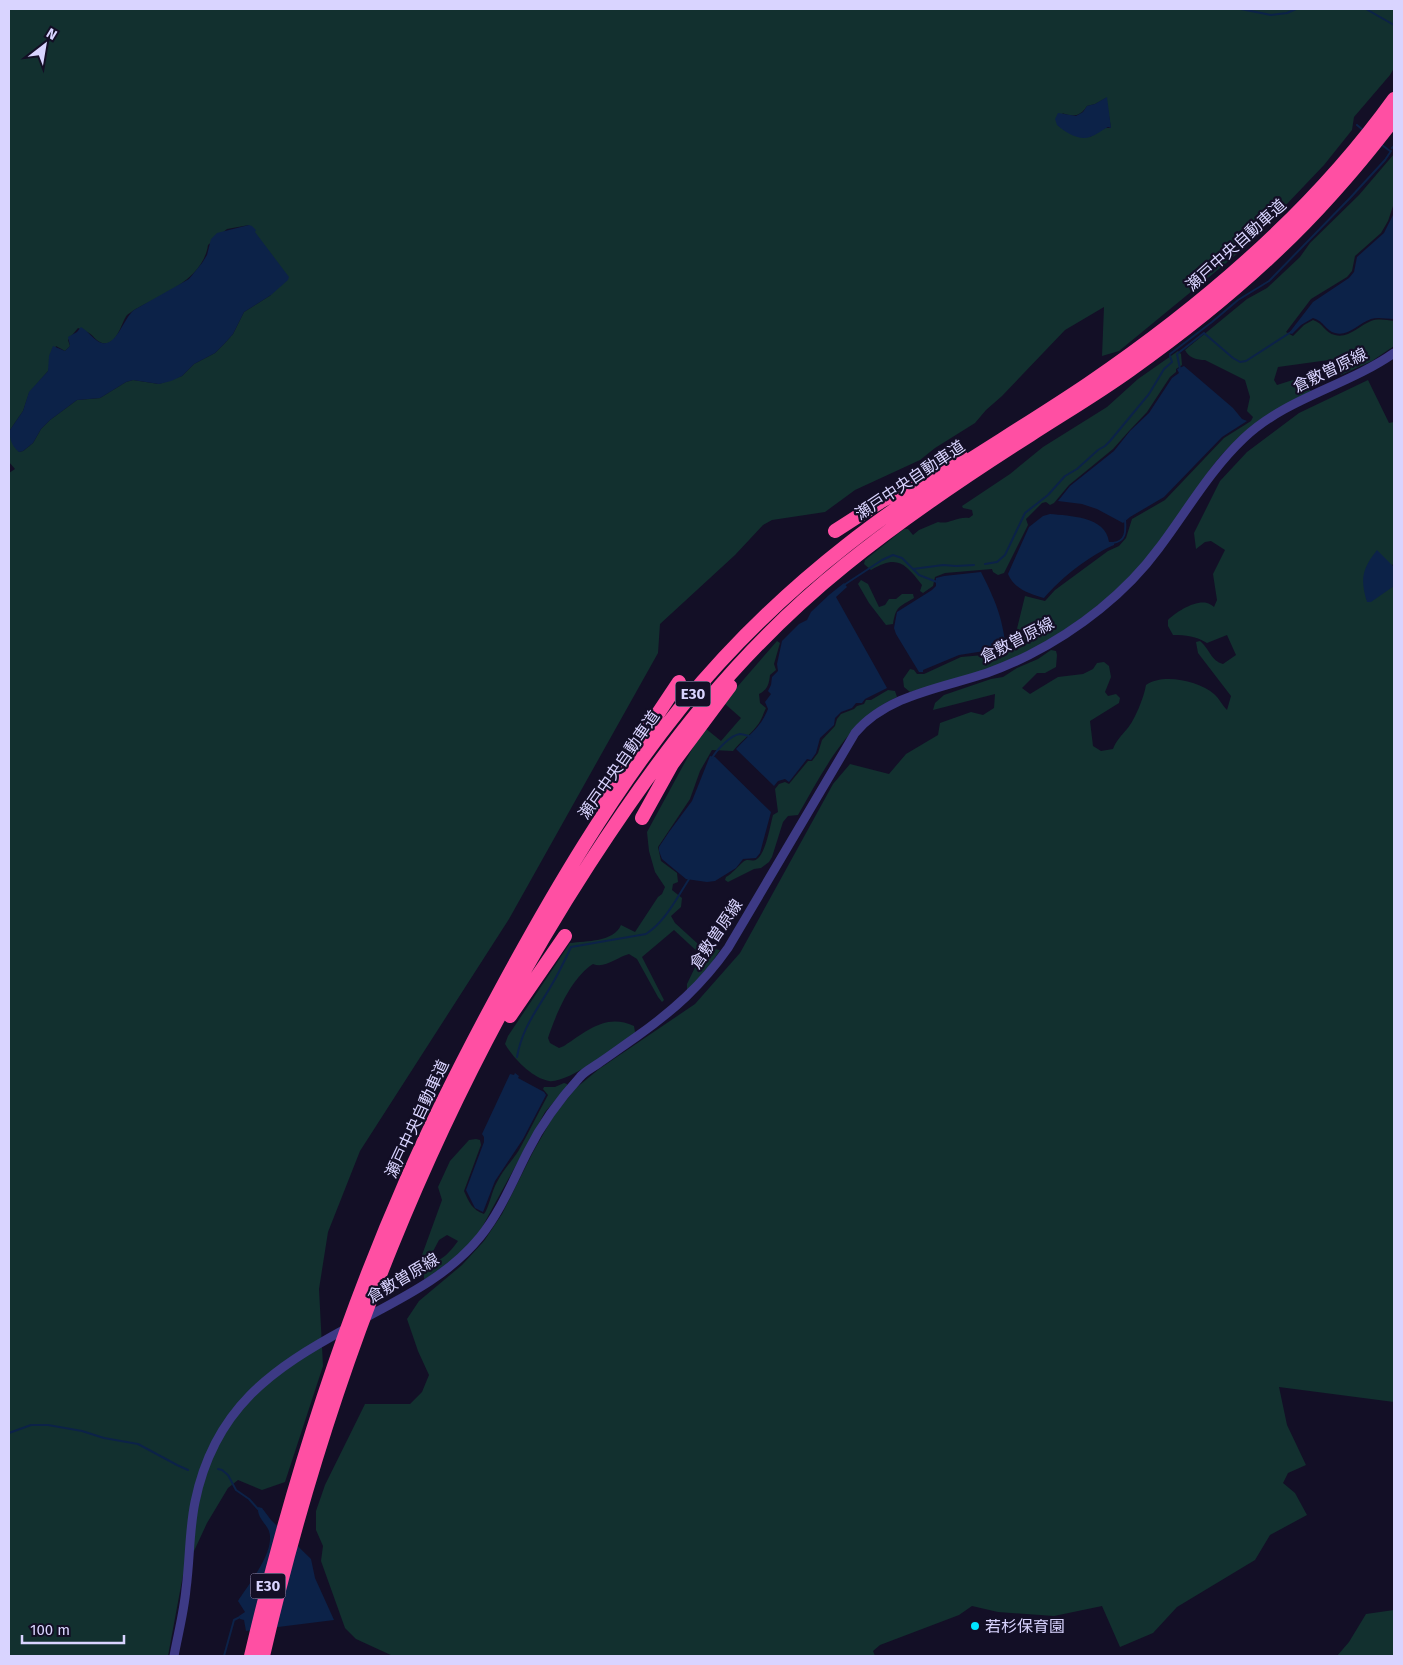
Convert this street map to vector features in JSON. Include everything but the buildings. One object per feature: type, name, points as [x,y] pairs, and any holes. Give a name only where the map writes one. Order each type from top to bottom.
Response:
[{"type":"highway","name":"瀬戸中央自動車道","points":[[255,1655],[332,1373],[350,1320],[399,1198],[452,1082],[524,948],[606,812],[661,734],[702,683],[759,622],[849,543],[894,510],[1089,384],[1168,327],[1245,264],[1320,189],[1353,152],[1394,99]]},
{"type":"highway","name":"瀬戸中央自動車道","points":[[291,1523],[366,1311],[407,1210],[469,1074],[532,957],[562,906],[635,794],[671,744],[706,700],[778,624],[833,575],[898,524],[1127,372],[1217,304],[1290,238],[1329,197],[1394,119]]},
{"type":"highway","points":[[835,531],[880,502],[972,449],[1005,437]]},
{"type":"highway","points":[[642,818],[672,764],[697,728],[778,624]]},
{"type":"highway","points":[[550,902],[595,814],[635,748],[679,682]]},
{"type":"highway","points":[[469,1074],[484,1057],[519,1001],[565,936]]},
{"type":"street","name":"倉敷曽原線","points":[[174,1656],[186,1590],[195,1504],[200,1479],[210,1452],[232,1416],[282,1366],[313,1346],[409,1294],[455,1263],[482,1235],[508,1192],[527,1152],[552,1109],[582,1075],[673,1010],[704,980],[728,948],[841,756],[863,723],[890,705],[1003,667],[1050,643],[1082,622],[1120,591],[1152,557],[1182,518],[1213,472],[1245,436],[1293,404],[1368,370],[1394,353]]},
{"type":"green space","points":[[9,9],[1394,9],[1394,68],[1390,75],[1354,117],[1352,130],[1324,165],[1248,245],[1119,351],[1102,356],[1104,307],[1065,330],[975,423],[935,448],[920,460],[855,490],[825,512],[772,520],[763,525],[735,555],[660,624],[658,653],[509,919],[360,1151],[328,1232],[319,1289],[323,1366],[285,1482],[262,1490],[238,1480],[228,1488],[207,1523],[183,1575],[168,1656],[9,1656],[9,473],[15,469],[9,462]],"holes":[[[1106,98],[1111,128],[1105,128],[1090,137],[1062,113],[1070,115],[1079,114],[1087,106]],[[249,225],[271,295],[244,312],[233,334],[215,353],[194,364],[182,376],[159,384],[133,380],[126,382],[100,398],[77,400],[50,420],[41,429],[33,443],[19,452],[10,430],[23,411],[29,393],[48,371],[56,346],[65,351],[70,346],[68,340],[78,328],[89,333],[102,343],[111,341],[118,334],[128,314],[168,292],[190,277],[198,268],[208,245],[227,229]]]},
{"type":"green space","points":[[1394,154],[1394,203],[1388,221],[1381,233],[1355,256],[1352,271],[1347,277],[1311,299],[1286,332],[1293,336],[1304,325],[1313,320],[1332,334],[1340,336],[1371,321],[1394,321],[1394,346],[1372,361],[1341,375],[1340,369],[1360,355],[1361,351],[1336,359],[1278,367],[1274,380],[1277,385],[1296,379],[1306,385],[1311,391],[1256,424],[1227,449],[1155,548],[1136,570],[1109,596],[1061,632],[1007,661],[910,692],[904,687],[903,679],[910,669],[914,670],[917,674],[924,674],[961,657],[1007,653],[1014,641],[1025,596],[1045,601],[1055,590],[1108,551],[1119,546],[1126,538],[1132,519],[1165,500],[1224,438],[1251,421],[1253,417],[1247,411],[1250,397],[1245,380],[1205,360],[1194,358],[1185,350],[1247,299],[1267,288],[1300,257],[1310,243],[1359,195]]},
{"type":"green space","points":[[1178,351],[1181,354],[1182,365],[1170,377],[1147,412],[1113,449],[1069,485],[1054,503],[1050,505],[1046,502],[1042,503],[1026,519],[1028,525],[1004,573],[998,575],[992,569],[945,573],[935,577],[933,586],[923,593],[920,591],[922,585],[900,563],[887,563],[871,570],[864,564],[865,560],[904,529],[908,529],[913,535],[919,530],[938,522],[942,523],[969,518],[973,515],[972,510],[962,506],[1010,474],[1043,447],[1107,407],[1138,379]]},
{"type":"green space","points":[[1368,380],[1389,423],[1394,422],[1394,567],[1392,564],[1388,589],[1394,586],[1394,1402],[1279,1387],[1287,1425],[1306,1465],[1288,1473],[1283,1483],[1295,1493],[1307,1515],[1270,1535],[1255,1560],[1177,1607],[1153,1633],[1120,1647],[1102,1606],[1054,1616],[998,1612],[972,1606],[959,1615],[880,1645],[873,1651],[875,1656],[393,1656],[356,1639],[345,1628],[321,1561],[323,1546],[316,1530],[316,1511],[325,1485],[365,1404],[410,1404],[422,1392],[429,1375],[407,1319],[419,1301],[462,1265],[484,1241],[502,1214],[554,1115],[576,1088],[599,1069],[695,1004],[740,953],[833,784],[850,764],[889,774],[906,754],[938,735],[940,723],[971,712],[983,715],[994,708],[995,694],[933,710],[935,703],[944,695],[991,679],[1003,677],[1051,650],[1056,651],[1056,667],[1045,673],[1037,673],[1022,688],[1030,694],[1058,677],[1083,674],[1093,669],[1097,663],[1104,662],[1109,666],[1111,677],[1105,692],[1108,696],[1116,694],[1120,698],[1119,703],[1090,721],[1093,746],[1101,751],[1113,749],[1133,720],[1146,685],[1153,681],[1171,679],[1199,685],[1214,694],[1227,710],[1231,696],[1198,653],[1196,642],[1200,641],[1216,660],[1223,664],[1236,655],[1227,635],[1207,643],[1191,636],[1173,635],[1168,626],[1168,620],[1186,607],[1197,603],[1208,603],[1214,607],[1217,600],[1213,574],[1225,550],[1211,541],[1205,542],[1196,549],[1194,533],[1220,481],[1247,452],[1299,413]]},
{"type":"green space","points":[[861,580],[868,584],[879,607],[885,605],[889,599],[896,599],[902,594],[913,594],[914,598],[897,610],[893,624],[886,625],[869,603],[858,584]]},
{"type":"green space","points":[[777,641],[780,643],[774,664],[776,670],[770,675],[766,689],[759,694],[760,703],[766,708],[759,723],[733,751],[712,750],[700,771],[690,799],[658,847],[661,861],[677,873],[678,882],[673,884],[672,890],[682,898],[681,907],[671,916],[675,923],[709,954],[713,949],[720,950],[687,993],[687,984],[701,955],[674,930],[642,957],[664,1000],[662,1002],[637,959],[629,954],[606,964],[593,964],[578,978],[565,997],[548,1038],[550,1043],[559,1048],[597,1026],[614,1022],[634,1026],[634,1035],[568,1077],[549,1081],[536,1076],[524,1067],[508,1049],[505,1044],[508,1036],[570,943],[606,938],[617,931],[621,925],[635,932],[658,897],[662,894],[665,887],[655,872],[649,851],[647,832],[705,728],[721,741],[741,718],[724,703]]},
{"type":"green space","points":[[888,690],[895,691],[897,697],[865,719],[839,748],[798,815],[788,816],[783,822],[769,862],[761,868],[754,869],[728,882],[725,880],[745,861],[755,860],[763,851],[773,815],[778,812],[775,789],[779,784],[785,782],[789,784],[808,761],[812,761],[818,753],[822,740],[835,726],[841,714],[864,704],[866,700],[871,700]]},
{"type":"green space","points":[[564,1083],[568,1086],[545,1112],[480,1231],[466,1249],[428,1278],[424,1279],[430,1264],[446,1255],[458,1241],[447,1235],[439,1240],[430,1257],[425,1258],[422,1255],[442,1200],[438,1187],[450,1161],[469,1140],[480,1140],[481,1145],[464,1191],[474,1208],[484,1214],[497,1182],[519,1150],[548,1095],[543,1089],[544,1087],[555,1087]]},
{"type":"green space","points":[[1394,1610],[1394,1656],[1337,1656],[1349,1642],[1366,1614]]},
{"type":"water","points":[[1107,97],[1111,128],[1108,127],[1090,137],[1081,138],[1068,133],[1057,125],[1055,119],[1058,113],[1076,116],[1083,112],[1087,106]]},
{"type":"water","points":[[1394,213],[1394,319],[1371,319],[1340,334],[1332,332],[1320,321],[1313,318],[1301,325],[1292,334],[1289,333],[1313,302],[1349,278],[1354,272],[1357,257],[1384,233]]},
{"type":"water","points":[[249,225],[256,230],[255,232],[289,277],[271,295],[244,312],[233,334],[215,353],[194,364],[182,376],[171,381],[159,384],[133,380],[126,382],[100,398],[77,400],[50,420],[41,429],[33,443],[23,451],[19,452],[17,450],[13,445],[10,430],[23,411],[29,392],[48,371],[49,356],[53,346],[65,351],[70,346],[68,337],[77,332],[81,327],[99,342],[110,342],[134,310],[189,279],[207,255],[211,239],[217,233]]},
{"type":"water","points":[[1184,366],[1233,408],[1242,419],[1247,421],[1222,437],[1164,497],[1123,523],[1097,509],[1082,504],[1058,501],[1070,486],[1114,451],[1130,431],[1149,413],[1172,378],[1179,373],[1177,369]]},
{"type":"water","points":[[1050,514],[1076,517],[1094,522],[1101,527],[1106,533],[1109,542],[1114,542],[1114,545],[1076,568],[1044,598],[1028,593],[1018,587],[1008,574],[1029,527],[1043,516]]},
{"type":"water","points":[[1377,550],[1394,567],[1394,586],[1371,602],[1367,602],[1363,580],[1364,574],[1368,563]]},
{"type":"water","points":[[981,572],[996,606],[1007,645],[997,649],[959,655],[923,670],[923,672],[919,672],[896,634],[894,628],[897,612],[932,590],[936,586],[936,578]]},
{"type":"water","points":[[844,583],[847,587],[836,597],[887,688],[865,699],[862,703],[856,703],[852,708],[841,712],[835,718],[834,725],[820,738],[816,753],[811,760],[807,759],[789,782],[785,779],[778,781],[774,786],[736,749],[758,726],[768,709],[765,702],[771,694],[768,691],[772,677],[778,671],[777,664],[782,641],[799,624],[807,620],[811,612]]},
{"type":"water","points":[[710,756],[715,757],[771,812],[760,853],[756,858],[743,859],[736,868],[715,881],[707,882],[686,879],[662,859],[659,847],[692,801]]},
{"type":"water","points":[[515,1073],[519,1076],[518,1078],[544,1092],[546,1095],[523,1139],[495,1181],[483,1212],[475,1208],[466,1190],[484,1142],[482,1134],[510,1074],[514,1075]]},
{"type":"water","points":[[258,1507],[262,1508],[271,1520],[311,1559],[315,1578],[334,1620],[246,1631],[244,1620],[240,1619],[239,1616],[245,1612],[238,1601],[260,1568],[269,1548],[270,1539],[268,1528],[260,1517]]},
{"type":"waterway","points":[[1241,9],[1271,15],[1287,13],[1296,9]]},
{"type":"waterway","points":[[1366,9],[1394,25]]},
{"type":"waterway","points":[[1357,125],[1363,130]]},
{"type":"waterway","points":[[1382,145],[1390,151]]},
{"type":"waterway","points":[[1170,354],[1238,300],[1269,281],[1350,198],[1391,151]]},
{"type":"waterway","points":[[1180,369],[1177,354],[1204,333],[1240,362],[1246,361],[1291,332]]},
{"type":"waterway","points":[[985,564],[997,562],[1005,555],[1025,513],[1048,495],[1065,476],[1077,469],[1110,441],[1149,394],[1164,369],[1172,362],[1170,356]]},
{"type":"waterway","points":[[1113,543],[1123,538],[1125,520]]},
{"type":"waterway","points":[[844,585],[893,555],[902,558],[919,575],[937,582]]},
{"type":"waterway","points":[[913,569],[943,565],[974,565]]},
{"type":"waterway","points":[[712,758],[732,737],[740,734],[752,737]]},
{"type":"waterway","points":[[517,1057],[526,1028],[557,976],[571,947],[646,934],[665,916],[689,879]]},
{"type":"waterway","points":[[9,1433],[31,1425],[48,1425],[82,1431],[104,1438],[138,1444],[188,1470]]},
{"type":"waterway","points":[[218,1469],[228,1475],[236,1490],[249,1499],[258,1509]]},
{"type":"waterway","points":[[224,1656],[234,1620],[240,1617]]},
{"type":"place","name":"若杉保育園","points":[[975,1626]]}]
